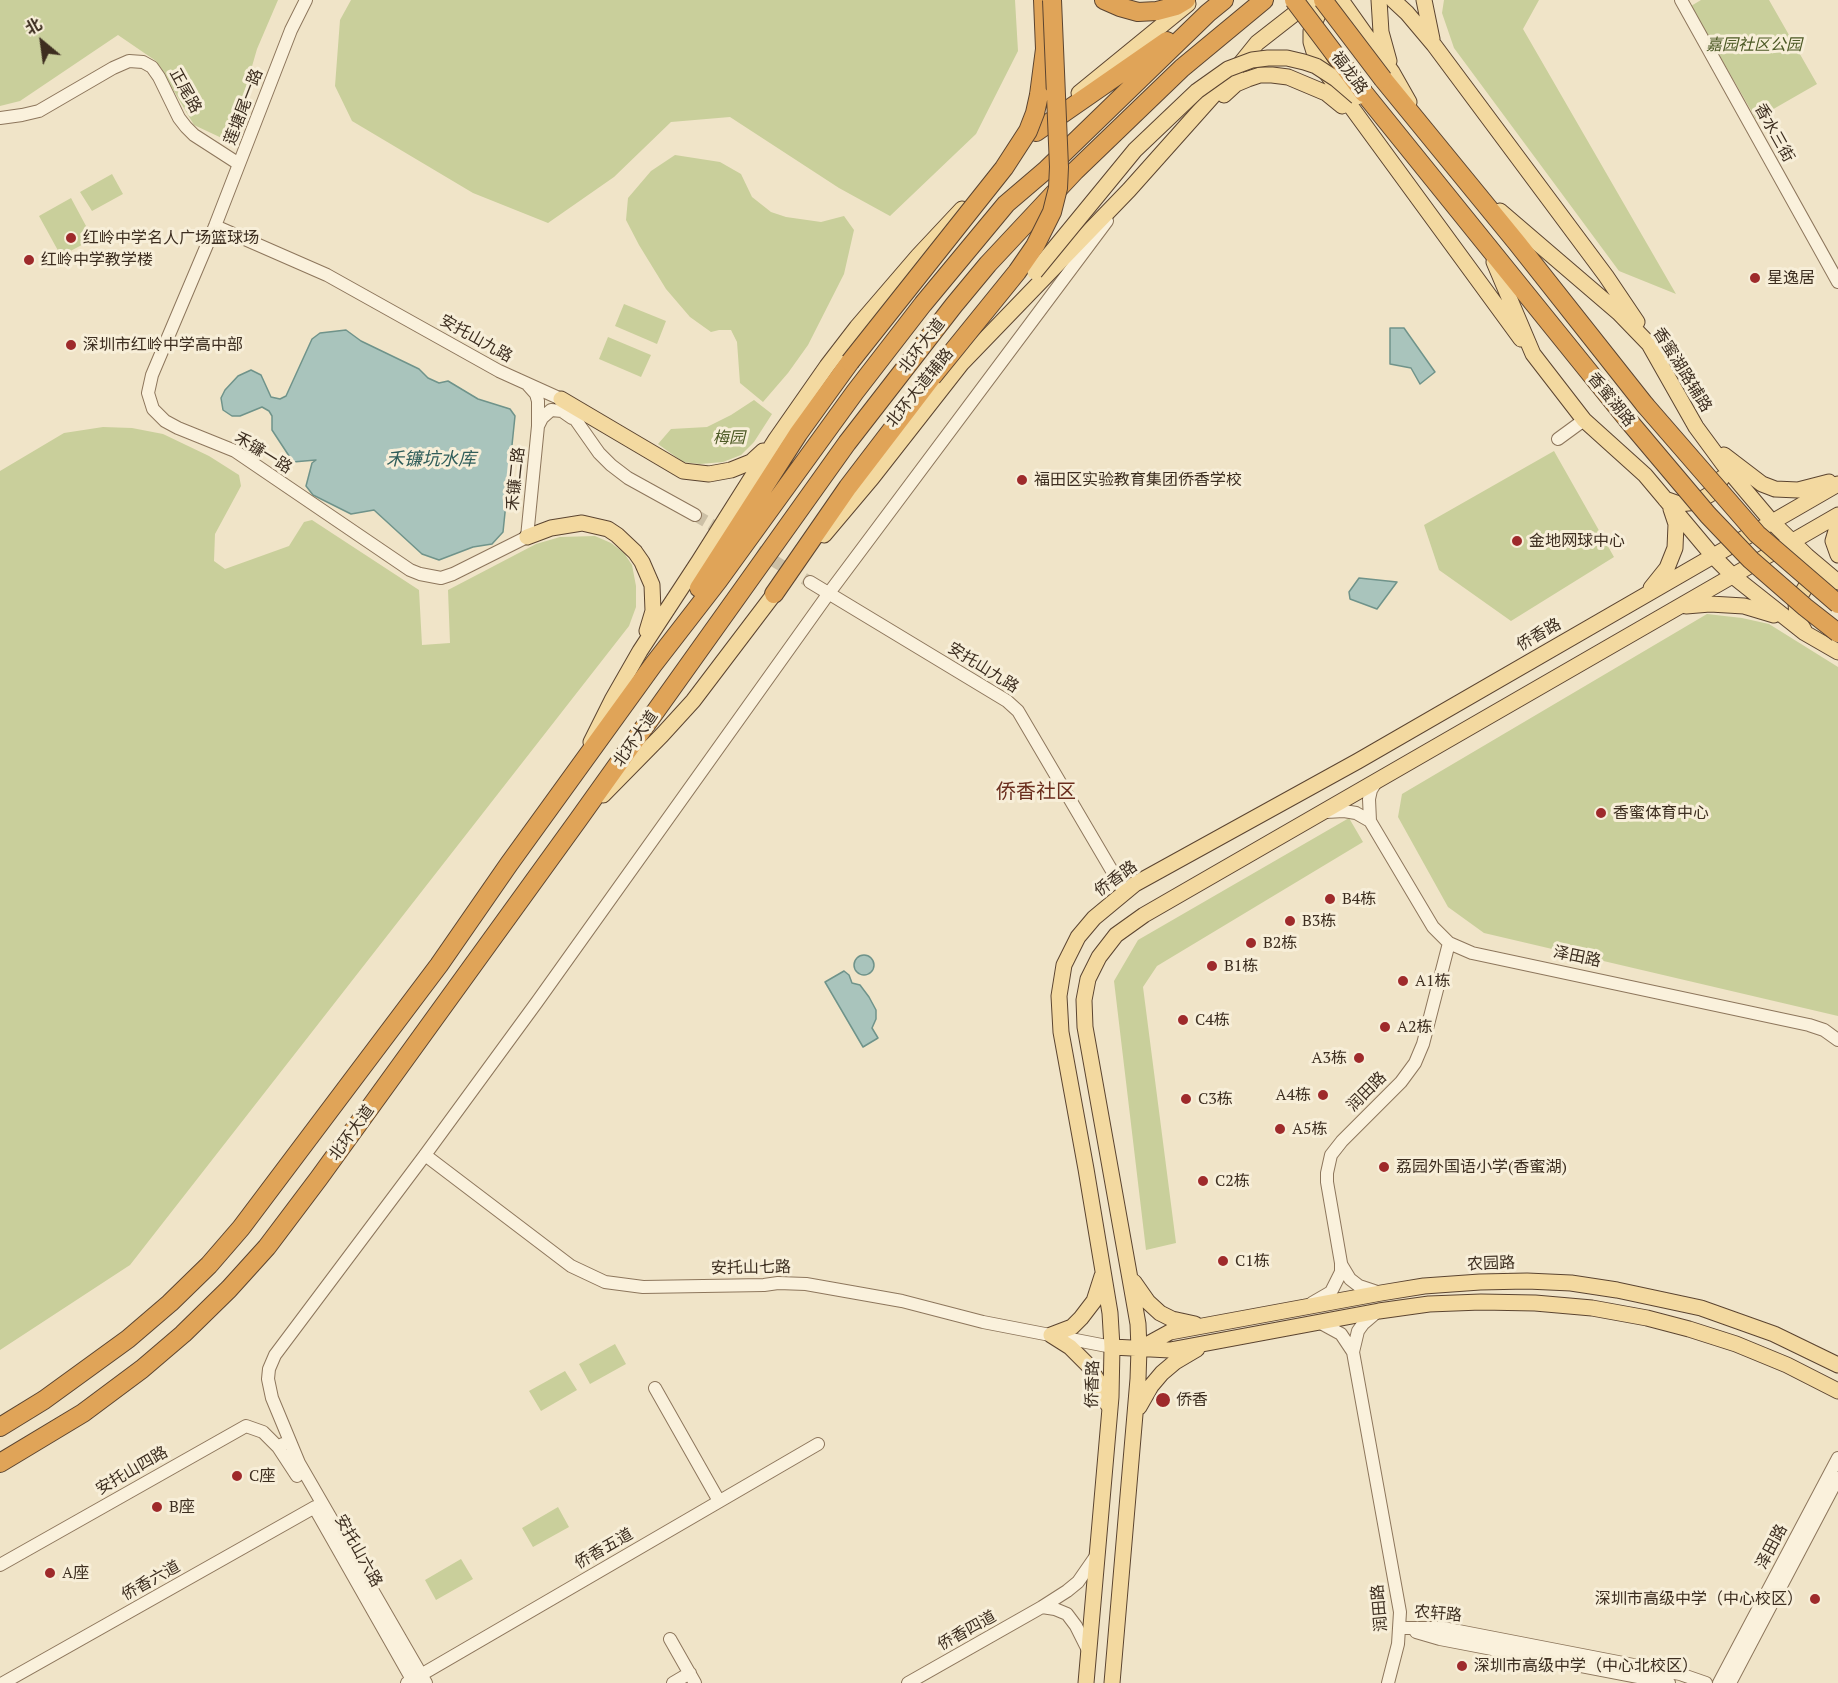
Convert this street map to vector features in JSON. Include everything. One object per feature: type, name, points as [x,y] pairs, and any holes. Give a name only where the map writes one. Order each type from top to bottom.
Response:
[{"type":"highway","points":[[653,665],[715,562],[810,416],[850,362],[1005,168],[1028,131],[1039,95],[1045,49],[1043,0]]},
{"type":"highway","points":[[774,594],[848,487],[1023,263],[1044,230],[1052,212],[1058,188],[1059,167],[1052,0]]},
{"type":"highway","points":[[1104,0],[1138,12],[1157,11],[1176,6],[1186,0]]},
{"type":"highway","name":"北环大道","points":[[0,1427],[44,1400],[128,1339],[170,1303],[215,1258],[278,1181],[439,965],[585,758],[718,581],[855,392],[965,252],[1006,204],[1047,170],[1224,0]]},
{"type":"highway","name":"北环大道","points":[[0,1463],[82,1413],[142,1369],[183,1334],[229,1289],[267,1247],[578,820],[847,443],[954,305],[988,264],[1075,171],[1182,68],[1264,0]]},
{"type":"highway","name":"福龙路","points":[[1294,0],[1360,95],[1406,146]]},
{"type":"highway","name":"福龙路","points":[[1323,0],[1388,75],[1424,129]]},
{"type":"highway","points":[[1036,132],[1208,13]]},
{"type":"highway","name":"香蜜湖路","points":[[1424,129],[1645,405],[1745,522],[1838,604]]},
{"type":"highway","name":"香蜜湖路","points":[[1406,146],[1627,419],[1708,515],[1751,560],[1804,607],[1838,633]]},
{"type":"main road","points":[[585,758],[596,730],[640,651],[776,439],[857,327],[918,256],[1036,132],[1123,56],[1193,0]]},
{"type":"main road","name":"北环大道辅路","points":[[578,820],[693,701],[774,594],[872,478],[962,363],[1129,190],[1257,43],[1312,0]]},
{"type":"main road","points":[[1332,0],[1320,10],[1314,20],[1311,42],[1315,56],[1356,117],[1506,321],[1584,420],[1639,469],[1713,556],[1733,576],[1802,630]]},
{"type":"main road","points":[[1341,0],[1388,75]]},
{"type":"main road","points":[[1379,0],[1381,32],[1388,75]]},
{"type":"main road","points":[[1393,0],[1434,45],[1621,298],[1649,344]]},
{"type":"main road","points":[[1424,0],[1434,45]]},
{"type":"main road","points":[[962,363],[1135,150],[1197,91],[1228,69],[1252,60],[1287,58],[1316,66],[1360,95]]},
{"type":"main road","points":[[1184,127],[1236,84],[1260,75],[1288,78],[1326,93],[1356,117]]},
{"type":"main road","name":"香蜜湖路辅路","points":[[1455,167],[1517,228],[1618,313],[1649,344],[1706,442],[1724,465],[1772,522],[1835,580]]},
{"type":"main road","points":[[1480,238],[1501,275],[1533,354]]},
{"type":"main road","points":[[561,399],[667,463],[694,474],[716,474],[742,467],[776,439]]},
{"type":"main road","points":[[1706,442],[1762,484],[1775,489],[1798,490],[1838,482]]},
{"type":"main road","points":[[1665,499],[1686,504],[1706,498],[1720,483],[1724,465]]},
{"type":"main road","name":"侨香路","points":[[1086,1683],[1110,1411],[1112,1347],[1110,1313],[1061,1032],[1059,996],[1064,964],[1078,938],[1094,918],[1135,885],[1358,761],[1838,482]]},
{"type":"main road","points":[[1636,601],[1660,579],[1675,548],[1676,524],[1665,499]]},
{"type":"main road","points":[[1112,1683],[1135,1422],[1139,1349],[1129,1273],[1085,1027],[1084,999],[1088,979],[1099,957],[1116,935],[1135,922],[1317,814],[1838,515]]},
{"type":"main road","points":[[527,537],[560,526],[582,523],[608,529],[627,543],[642,562],[652,585],[654,599],[652,618],[640,651]]},
{"type":"main road","points":[[1838,524],[1833,541],[1838,555]]},
{"type":"main road","points":[[1802,630],[1796,614],[1797,599],[1814,580],[1822,577],[1835,580]]},
{"type":"main road","points":[[1674,610],[1703,604],[1744,606],[1772,614],[1838,652]]},
{"type":"main road","points":[[1358,761],[1375,781]]},
{"type":"main road","points":[[1329,777],[1342,800]]},
{"type":"main road","points":[[1051,1335],[1072,1327],[1088,1310],[1099,1291],[1103,1270]]},
{"type":"main road","points":[[1129,1273],[1138,1290],[1160,1312],[1172,1319],[1189,1324],[1210,1324]]},
{"type":"main road","name":"农园路","points":[[1139,1349],[1170,1332],[1381,1293],[1424,1286],[1515,1281],[1571,1283],[1617,1290],[1701,1308],[1801,1346],[1838,1365]]},
{"type":"main road","points":[[1112,1347],[1170,1350],[1378,1311],[1429,1304],[1535,1303],[1592,1308],[1647,1318],[1736,1344],[1787,1365],[1838,1391]]},
{"type":"main road","points":[[1051,1335],[1070,1347],[1089,1366],[1102,1388],[1110,1411]]},
{"type":"main road","points":[[1135,1422],[1142,1401],[1162,1373],[1191,1352],[1215,1342]]},
{"type":"street","name":"莲塘尾一路","points":[[214,226],[291,30],[306,0]]},
{"type":"street","name":"香水三街","points":[[1681,0],[1838,282]]},
{"type":"street","name":"正尾路","points":[[0,118],[39,111],[112,68],[129,61],[143,62],[152,67],[159,76],[179,118],[186,127],[194,135],[239,164]]},
{"type":"street","points":[[425,1155],[829,593],[1129,190]]},
{"type":"street","name":"安托山九路","points":[[214,226],[327,275],[528,385],[561,399]]},
{"type":"street","name":"禾镰一路","points":[[214,226],[152,375],[148,393],[149,402],[158,415],[178,428],[235,451],[325,514],[410,570],[420,574],[441,578],[453,574],[527,537]]},
{"type":"street","name":"禾镰二路","points":[[527,537],[538,426],[538,401],[536,394],[528,385]]},
{"type":"street","points":[[561,399],[599,453],[611,465],[628,478],[695,515]]},
{"type":"street","name":"禾镰二路","points":[[538,426],[546,414],[557,410],[577,422]]},
{"type":"street","points":[[1558,439],[1584,420]]},
{"type":"street","name":"安托山九路","points":[[810,582],[1007,701],[1018,711],[1125,893]]},
{"type":"street","points":[[1317,814],[1344,811],[1356,813],[1370,820],[1369,800],[1375,781]]},
{"type":"street","name":"泽田路","points":[[1370,820],[1433,927],[1449,943],[1472,953],[1809,1025],[1824,1029],[1838,1040]]},
{"type":"street","name":"润田路","points":[[1381,1293],[1359,1286],[1350,1279],[1341,1263],[1327,1182],[1331,1155],[1401,1082],[1414,1064],[1423,1044],[1449,943]]},
{"type":"street","name":"安托山七路","points":[[425,1155],[572,1266],[605,1282],[643,1287],[806,1284],[902,1301],[983,1322],[1112,1347]]},
{"type":"street","name":"安托山六路","points":[[416,1681],[315,1507],[284,1444],[268,1379],[274,1355],[425,1155]]},
{"type":"street","name":"润田路","points":[[1305,1307],[1331,1292],[1337,1282],[1341,1263]]},
{"type":"street","name":"润田路","points":[[1378,1311],[1358,1331],[1353,1352],[1400,1612],[1401,1628],[1388,1683]]},
{"type":"street","points":[[1319,1322],[1341,1334],[1353,1352]]},
{"type":"street","points":[[655,1388],[719,1501]]},
{"type":"street","name":"安托山四路","points":[[0,1565],[246,1426],[263,1432],[284,1444]]},
{"type":"street","name":"安托山六路","points":[[284,1444],[299,1463],[416,1681]]},
{"type":"street","name":"侨香五道","points":[[416,1681],[818,1444]]},
{"type":"street","name":"泽田路","points":[[1719,1683],[1838,1458]]},
{"type":"street","name":"泽田路","points":[[1730,1683],[1838,1478]]},
{"type":"street","name":"侨香六道","points":[[3,1683],[315,1507]]},
{"type":"street","name":"侨香四道","points":[[908,1683],[1042,1607],[1078,1582],[1098,1554]]},
{"type":"street","points":[[1042,1607],[1067,1614],[1089,1652]]},
{"type":"street","name":"农轩路","points":[[1401,1628],[1440,1639],[1669,1683]]},
{"type":"street","name":"农轩路","points":[[1401,1628],[1443,1628],[1680,1674],[1706,1683]]},
{"type":"street","points":[[670,1639],[693,1678],[673,1683]]},
{"type":"green space","points":[[0,0],[278,0],[257,49],[244,94],[226,140],[194,125],[156,61],[118,35],[20,101],[0,106]]},
{"type":"green space","points":[[351,0],[1015,0],[1018,51],[976,134],[890,216],[839,188],[730,117],[671,122],[614,177],[548,223],[473,193],[352,121],[335,86],[340,20]]},
{"type":"green space","points":[[1444,0],[1539,0],[1523,29],[1676,294],[1619,271],[1454,48],[1442,13]]},
{"type":"green space","name":"嘉园社区公园","points":[[1701,0],[1769,0],[1817,84],[1756,119],[1691,6]]},
{"type":"green space","points":[[675,155],[720,162],[741,174],[752,197],[771,212],[786,217],[821,222],[844,216],[854,230],[844,274],[808,345],[763,402],[740,383],[737,342],[731,330],[711,332],[690,317],[666,289],[626,220],[628,198],[651,171]]},
{"type":"green space","name":"红岭中学名人广场篮球场","points":[[112,174],[123,194],[92,211],[80,192]]},
{"type":"green space","points":[[71,198],[93,239],[61,256],[39,216]]},
{"type":"green space","points":[[624,304],[666,321],[657,344],[615,326]]},
{"type":"green space","points":[[608,337],[651,355],[641,377],[599,359]]},
{"type":"green space","name":"梅园","points":[[754,400],[772,414],[754,442],[741,455],[723,462],[700,464],[683,462],[658,444],[671,429],[707,427]]},
{"type":"green space","points":[[103,427],[132,428],[163,434],[209,456],[239,475],[241,486],[215,534],[214,561],[225,569],[289,546],[304,522],[312,520],[419,590],[422,645],[450,643],[448,590],[536,544],[560,537],[595,536],[611,543],[624,553],[632,565],[636,586],[636,607],[629,626],[130,1265],[0,1350],[0,471],[64,433]]},
{"type":"green space","name":"金地网球中心","points":[[1554,451],[1614,557],[1511,621],[1439,570],[1424,525]]},
{"type":"green space","name":"香蜜体育中心","points":[[1707,614],[1769,624],[1838,667],[1838,1016],[1484,933],[1448,907],[1398,817],[1402,794]]},
{"type":"green space","points":[[1349,818],[1363,842],[1157,966],[1143,987],[1176,1243],[1146,1250],[1114,981],[1138,940]]},
{"type":"green space","points":[[615,1344],[626,1364],[590,1384],[579,1364]]},
{"type":"green space","points":[[565,1371],[577,1390],[541,1411],[529,1391]]},
{"type":"green space","points":[[558,1507],[569,1527],[533,1547],[522,1528]]},
{"type":"green space","points":[[461,1559],[473,1579],[436,1600],[425,1580]]},
{"type":"water","points":[[1390,328],[1404,328],[1435,372],[1420,384],[1411,368],[1390,364]]},
{"type":"water","name":"禾镰坑水库","points":[[346,330],[361,341],[419,369],[428,378],[439,383],[448,381],[478,399],[510,409],[515,416],[503,532],[492,544],[473,547],[439,560],[422,554],[374,510],[351,514],[313,495],[306,486],[312,463],[316,460],[293,462],[272,430],[272,416],[269,411],[262,407],[240,416],[232,416],[223,410],[221,398],[225,390],[238,376],[251,370],[261,375],[271,397],[280,399],[286,396],[312,339],[320,333]]},
{"type":"water","points":[[1359,578],[1397,582],[1377,609],[1350,599],[1349,592]]},
{"type":"water","points":[[864,955],[871,958],[874,965],[871,972],[864,975],[857,972],[854,965],[857,958]]},
{"type":"water","points":[[844,971],[849,975],[852,983],[860,985],[876,1010],[876,1019],[872,1028],[878,1038],[863,1047],[825,982]]},
{"type":"tunnel","points":[[695,515],[810,582]]},
{"type":"place","name":"红岭中学名人广场篮球场","points":[[71,238]]},
{"type":"place","name":"红岭中学教学楼","points":[[29,260]]},
{"type":"place","name":"星逸居","points":[[1755,278]]},
{"type":"place","name":"深圳市红岭中学高中部","points":[[71,345]]},
{"type":"place","name":"福田区实验教育集团侨香学校","points":[[1022,480]]},
{"type":"place","name":"金地网球中心","points":[[1517,541]]},
{"type":"place","name":"香蜜体育中心","points":[[1601,813]]},
{"type":"place","name":"B4栋","points":[[1330,899]]},
{"type":"place","name":"B3栋","points":[[1290,921]]},
{"type":"place","name":"B2栋","points":[[1251,943]]},
{"type":"place","name":"B1栋","points":[[1212,966]]},
{"type":"place","name":"A1栋","points":[[1403,981]]},
{"type":"place","name":"C4栋","points":[[1183,1020]]},
{"type":"place","name":"A2栋","points":[[1385,1027]]},
{"type":"place","name":"A3栋","points":[[1359,1058]]},
{"type":"place","name":"A4栋","points":[[1323,1095]]},
{"type":"place","name":"C3栋","points":[[1186,1099]]},
{"type":"place","name":"A5栋","points":[[1280,1129]]},
{"type":"place","name":"荔园外国语小学(香蜜湖)","points":[[1384,1167]]},
{"type":"place","name":"C2栋","points":[[1203,1181]]},
{"type":"place","name":"C1栋","points":[[1223,1261]]},
{"type":"place","name":"侨香","points":[[1163,1400]]},
{"type":"place","name":"C座","points":[[237,1476]]},
{"type":"place","name":"B座","points":[[157,1507]]},
{"type":"place","name":"A座","points":[[50,1573]]},
{"type":"place","name":"深圳市高级中学（中心校区）","points":[[1815,1599]]},
{"type":"place","name":"深圳市高级中学（中心北校区）","points":[[1462,1666]]},
{"type":"district","name":"侨香社区","points":[[1036,792]]}]
